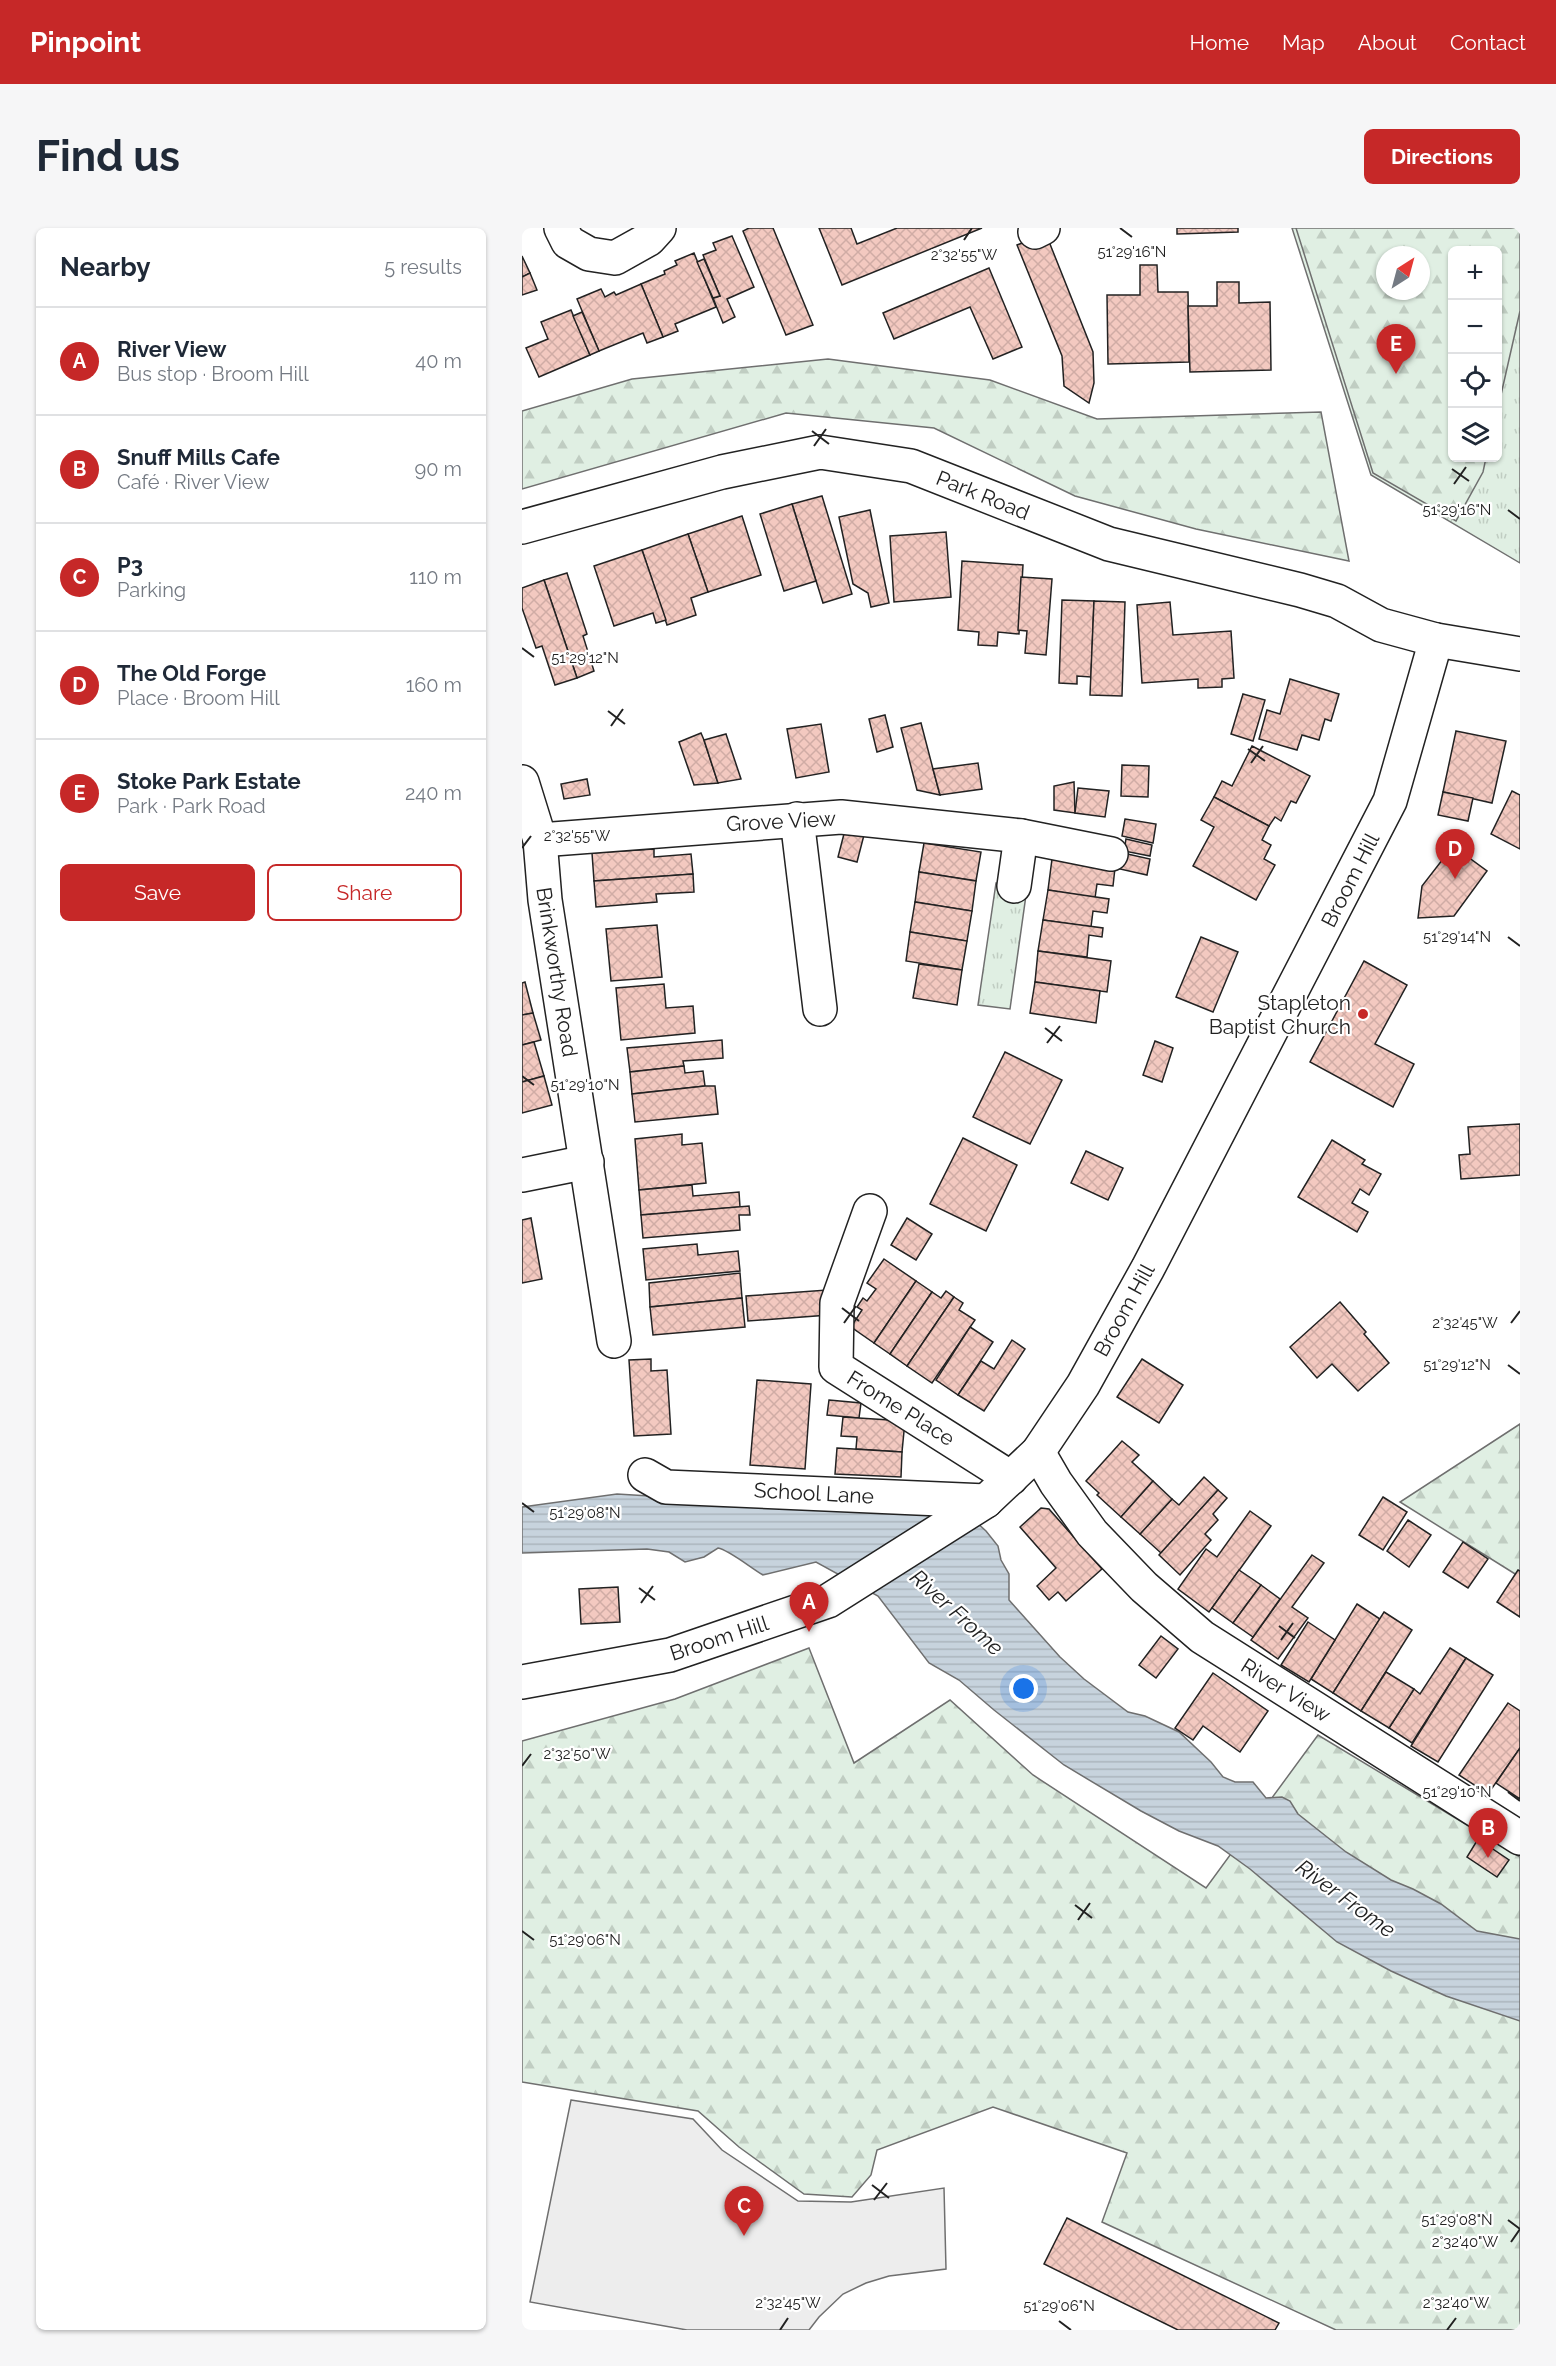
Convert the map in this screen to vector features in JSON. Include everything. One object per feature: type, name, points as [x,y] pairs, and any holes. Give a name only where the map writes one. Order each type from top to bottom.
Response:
[{"type":"street","points":[[561,228],[568,242],[589,254],[615,258],[649,239],[659,228]]},
{"type":"street","name":"Park Road","points":[[522,527],[722,472],[820,452],[911,466],[1109,544],[1337,601],[1381,625],[1436,640],[1520,654]]},
{"type":"street","name":"Broom Hill","points":[[522,1682],[670,1655],[828,1601],[976,1507],[1038,1452],[1083,1385],[1148,1268],[1390,801],[1436,640]]},
{"type":"street","name":"Brinkworthy Road","points":[[522,782],[540,840],[534,902],[587,1162],[614,1341]]},
{"type":"street","name":"Grove View","points":[[540,840],[841,817],[1022,836],[1111,854]]},
{"type":"street","points":[[797,819],[820,1009]]},
{"type":"street","points":[[1014,886],[1022,836]]},
{"type":"street","points":[[522,1175],[587,1162]]},
{"type":"street","name":"Frome Place","points":[[870,1211],[837,1303],[836,1367],[1011,1478]]},
{"type":"street","name":"River View","points":[[1038,1452],[1056,1483],[1092,1533],[1144,1587],[1202,1637],[1520,1838]]},
{"type":"street","name":"School Lane","points":[[645,1476],[666,1487],[976,1507]]},
{"type":"green space","points":[[1292,228],[1520,228],[1520,563],[1371,475]]},
{"type":"green space","points":[[1296,228],[1520,228],[1520,311],[1502,390],[1502,246],[1448,246],[1448,462],[1485,462],[1483,472],[1456,521],[1373,473]]},
{"type":"green space","points":[[828,359],[990,380],[1097,419],[1321,412],[1349,561],[1196,529],[1075,496],[934,428],[786,413],[522,489],[522,411],[632,379]]},
{"type":"green space","points":[[996,883],[1027,888],[1010,1009],[978,1005]]},
{"type":"green space","points":[[1520,1424],[1520,1577],[1400,1502]]},
{"type":"green space","points":[[809,1648],[854,1763],[950,1700],[1033,1775],[1206,1888],[1318,1735],[1520,1857],[1520,2330],[1336,2330],[1102,2222],[1127,2153],[993,2107],[877,2150],[871,2175],[852,2197],[804,2194],[739,2147],[698,2111],[522,2082],[522,1741],[675,1699]]},
{"type":"shaded area","points":[[571,2100],[693,2119],[722,2150],[798,2201],[851,2202],[944,2188],[946,2269],[889,2276],[866,2283],[843,2294],[809,2330],[687,2330],[530,2302]]},
{"type":"water","name":"River Frome","points":[[617,1494],[945,1514],[975,1521],[998,1546],[1001,1560],[1009,1574],[1009,1600],[1060,1657],[1084,1679],[1128,1712],[1145,1716],[1179,1732],[1211,1762],[1223,1777],[1235,1782],[1253,1782],[1266,1798],[1282,1797],[1290,1801],[1298,1814],[1346,1852],[1391,1880],[1441,1904],[1477,1931],[1520,1939],[1520,2021],[1446,1996],[1391,1971],[1337,1942],[1250,1869],[1218,1846],[1179,1831],[1064,1765],[959,1680],[929,1663],[878,1596],[816,1562],[763,1575],[718,1548],[704,1557],[685,1562],[669,1552],[647,1549],[522,1553],[522,1507]]},
{"type":"building","points":[[749,228],[773,228],[813,325],[786,335],[743,231]]},
{"type":"building","points":[[819,228],[851,228],[857,244],[897,228],[982,228],[842,285]]},
{"type":"building","points":[[1177,228],[1238,228],[1238,232],[1177,234]]},
{"type":"building","points":[[1046,234],[1093,352],[1094,383],[1089,403],[1064,386],[1062,356],[1017,245]]},
{"type":"building","points":[[732,236],[754,287],[727,299],[735,317],[723,323],[713,298],[720,296],[703,255],[716,250],[713,243]]},
{"type":"building","points":[[694,253],[716,307],[675,324],[678,331],[663,337],[641,284],[665,274],[664,271],[677,265],[675,261]]},
{"type":"building","points":[[522,256],[530,273],[522,277]]},
{"type":"building","points":[[704,259],[720,296],[713,298],[697,262]]},
{"type":"building","points":[[1140,265],[1157,265],[1158,292],[1188,292],[1189,362],[1108,364],[1107,295],[1140,295]]},
{"type":"building","points":[[989,268],[1022,347],[993,359],[970,307],[894,339],[883,313]]},
{"type":"building","points":[[530,273],[537,290],[522,295],[522,277]]},
{"type":"building","points":[[1217,282],[1239,282],[1239,303],[1270,302],[1271,370],[1190,372],[1188,306],[1217,306]]},
{"type":"building","points":[[641,284],[663,337],[647,343],[643,333],[599,351],[577,299],[601,289],[605,297],[614,292],[616,295]]},
{"type":"building","points":[[571,310],[590,355],[539,377],[526,348],[548,339],[541,322]]},
{"type":"building","points":[[582,312],[599,351],[590,355],[573,316]]},
{"type":"building","points":[[822,496],[852,594],[823,603],[792,504]]},
{"type":"building","points":[[792,504],[816,581],[784,591],[760,514]]},
{"type":"building","points":[[870,510],[889,603],[871,607],[868,593],[853,584],[839,517]]},
{"type":"building","points":[[742,516],[761,575],[708,592],[688,534]]},
{"type":"building","points":[[946,532],[951,597],[894,602],[890,536]]},
{"type":"building","points":[[688,534],[708,592],[691,598],[696,615],[667,625],[642,550]]},
{"type":"building","points":[[642,550],[666,620],[656,623],[653,613],[614,626],[594,566]]},
{"type":"building","points":[[962,561],[1023,565],[1019,634],[998,632],[997,646],[978,645],[979,632],[958,630]]},
{"type":"building","points":[[567,573],[587,634],[583,636],[594,671],[577,678],[544,580]]},
{"type":"building","points":[[1021,577],[1052,579],[1046,655],[1025,653],[1027,631],[1018,630]]},
{"type":"building","points":[[544,580],[577,678],[555,685],[542,646],[536,648],[522,608],[522,588]]},
{"type":"building","points":[[1062,600],[1094,601],[1091,677],[1077,676],[1077,684],[1059,683]]},
{"type":"building","points":[[1094,601],[1125,602],[1122,696],[1090,695]]},
{"type":"building","points":[[1170,602],[1173,635],[1231,631],[1234,678],[1222,679],[1222,687],[1198,688],[1198,679],[1142,683],[1137,605]]},
{"type":"building","points":[[1290,679],[1339,694],[1331,721],[1325,719],[1319,740],[1302,735],[1297,750],[1259,739],[1267,710],[1280,714]]},
{"type":"building","points":[[1243,694],[1265,700],[1253,741],[1231,734]]},
{"type":"building","points":[[885,715],[893,747],[877,752],[869,719]]},
{"type":"building","points":[[921,723],[940,795],[917,790],[901,728]]},
{"type":"building","points":[[821,724],[829,772],[796,778],[787,729]]},
{"type":"building","points":[[1456,731],[1506,741],[1492,803],[1443,792]]},
{"type":"building","points":[[701,733],[718,783],[694,785],[679,742]]},
{"type":"building","points":[[726,734],[741,779],[718,783],[704,740]]},
{"type":"building","points":[[1252,746],[1310,776],[1296,803],[1291,801],[1281,821],[1275,817],[1269,826],[1214,797],[1222,781],[1232,786]]},
{"type":"building","points":[[978,763],[982,789],[940,795],[933,769]]},
{"type":"building","points":[[1122,765],[1149,766],[1148,797],[1121,796]]},
{"type":"building","points":[[587,779],[590,795],[564,799],[561,784]]},
{"type":"building","points":[[1074,782],[1075,813],[1054,810],[1054,786]]},
{"type":"building","points":[[1078,788],[1109,791],[1105,817],[1075,813]]},
{"type":"building","points":[[1512,791],[1520,795],[1520,849],[1491,834]]},
{"type":"building","points":[[1443,792],[1473,798],[1468,821],[1438,815]]},
{"type":"building","points":[[1214,797],[1269,826],[1262,840],[1271,845],[1264,859],[1275,865],[1256,900],[1193,866],[1214,827],[1201,820]]},
{"type":"building","points":[[1125,819],[1156,824],[1153,843],[1122,836]]},
{"type":"building","points":[[845,830],[864,835],[857,862],[838,857]]},
{"type":"building","points":[[1126,839],[1152,845],[1150,856],[1124,851]]},
{"type":"building","points":[[924,843],[981,852],[976,881],[919,872]]},
{"type":"building","points":[[1453,846],[1487,871],[1454,916],[1418,918],[1422,886]]},
{"type":"building","points":[[654,849],[654,857],[691,854],[693,874],[594,881],[592,853]]},
{"type":"building","points":[[1123,853],[1150,859],[1147,875],[1120,869]]},
{"type":"building","points":[[1052,859],[1115,868],[1113,886],[1097,884],[1095,898],[1048,890]]},
{"type":"building","points":[[919,872],[976,881],[972,911],[915,902]]},
{"type":"building","points":[[693,874],[694,892],[656,894],[657,902],[596,907],[594,881]]},
{"type":"building","points":[[1048,890],[1109,899],[1107,913],[1093,911],[1091,927],[1043,920]]},
{"type":"building","points":[[915,902],[972,911],[967,941],[910,932]]},
{"type":"building","points":[[1043,920],[1103,928],[1102,937],[1089,935],[1087,957],[1038,951]]},
{"type":"building","points":[[657,925],[662,977],[611,981],[606,929]]},
{"type":"building","points":[[910,932],[967,941],[962,970],[906,961]]},
{"type":"building","points":[[1201,937],[1238,952],[1213,1012],[1176,997]]},
{"type":"building","points":[[1038,951],[1111,961],[1107,992],[1035,982]]},
{"type":"building","name":"Stapleton Baptist Church","points":[[1364,961],[1407,985],[1375,1044],[1414,1064],[1393,1107],[1310,1062]]},
{"type":"building","points":[[919,964],[962,970],[957,1005],[913,998]]},
{"type":"building","points":[[525,982],[533,1013],[522,1015],[522,983]]},
{"type":"building","points":[[1035,982],[1100,991],[1096,1023],[1030,1013]]},
{"type":"building","points":[[664,984],[666,1008],[693,1006],[695,1033],[621,1040],[616,988]]},
{"type":"building","points":[[533,1013],[541,1040],[522,1045],[522,1015]]},
{"type":"building","points":[[722,1040],[723,1058],[683,1061],[684,1066],[630,1072],[627,1048]]},
{"type":"building","points":[[1155,1041],[1173,1048],[1162,1082],[1143,1075]]},
{"type":"building","points":[[534,1042],[544,1076],[522,1082],[522,1045]]},
{"type":"building","points":[[1005,1052],[1062,1080],[1030,1144],[973,1117]]},
{"type":"building","points":[[684,1066],[685,1073],[703,1071],[705,1086],[632,1094],[630,1072]]},
{"type":"building","points":[[544,1076],[552,1105],[522,1113],[522,1082]]},
{"type":"building","points":[[715,1086],[718,1114],[635,1122],[632,1094]]},
{"type":"building","points":[[1520,1124],[1520,1175],[1461,1179],[1459,1155],[1470,1154],[1468,1127]]},
{"type":"building","points":[[682,1134],[682,1145],[702,1143],[706,1183],[639,1190],[635,1139]]},
{"type":"building","points":[[963,1138],[1017,1165],[986,1231],[930,1204]]},
{"type":"building","points":[[1332,1140],[1365,1160],[1362,1164],[1381,1174],[1369,1195],[1360,1189],[1352,1203],[1368,1212],[1357,1232],[1298,1197]]},
{"type":"building","points":[[1086,1151],[1123,1168],[1108,1200],[1071,1183]]},
{"type":"building","points":[[692,1185],[693,1196],[739,1192],[740,1207],[641,1215],[639,1190]]},
{"type":"building","points":[[749,1206],[750,1215],[739,1215],[740,1230],[643,1238],[641,1215]]},
{"type":"building","points":[[531,1218],[542,1279],[522,1283],[522,1220]]},
{"type":"building","points":[[907,1218],[932,1234],[916,1260],[891,1245]]},
{"type":"building","points":[[697,1244],[698,1255],[738,1251],[740,1271],[646,1280],[643,1249]]},
{"type":"building","points":[[884,1259],[916,1281],[874,1343],[851,1327],[862,1310],[857,1307],[863,1298],[867,1301],[876,1289],[867,1283]]},
{"type":"building","points":[[740,1273],[742,1298],[650,1307],[649,1283]]},
{"type":"building","points":[[916,1281],[932,1292],[890,1354],[874,1343]]},
{"type":"building","points":[[827,1290],[829,1315],[748,1321],[746,1296]]},
{"type":"building","points":[[946,1291],[954,1297],[907,1366],[890,1354],[932,1292],[941,1298]]},
{"type":"building","points":[[954,1297],[963,1303],[959,1310],[975,1320],[932,1383],[907,1366]]},
{"type":"building","points":[[742,1298],[745,1327],[653,1335],[650,1307]]},
{"type":"building","points":[[1340,1302],[1389,1363],[1358,1391],[1332,1364],[1317,1378],[1290,1347]]},
{"type":"building","points":[[970,1327],[993,1342],[958,1395],[936,1380]]},
{"type":"building","points":[[1012,1340],[1025,1349],[984,1411],[958,1395],[981,1361],[994,1369]]},
{"type":"building","points":[[651,1359],[651,1371],[667,1370],[671,1434],[634,1436],[629,1360]]},
{"type":"building","points":[[1142,1359],[1183,1385],[1159,1423],[1117,1397]]},
{"type":"building","points":[[757,1380],[811,1384],[805,1469],[750,1465]]},
{"type":"building","points":[[829,1400],[861,1403],[859,1418],[827,1415]]},
{"type":"building","points":[[843,1417],[905,1421],[902,1452],[856,1449],[857,1437],[841,1436]]},
{"type":"building","points":[[1122,1441],[1139,1455],[1132,1462],[1153,1481],[1121,1517],[1097,1495],[1099,1493],[1086,1481]]},
{"type":"building","points":[[837,1448],[902,1452],[901,1477],[835,1474]]},
{"type":"building","points":[[1204,1477],[1218,1490],[1161,1553],[1140,1534],[1172,1499],[1179,1505]]},
{"type":"building","points":[[1153,1481],[1172,1499],[1140,1534],[1121,1517]]},
{"type":"building","points":[[1218,1490],[1227,1498],[1213,1514],[1218,1520],[1205,1534],[1211,1540],[1180,1575],[1159,1555]]},
{"type":"building","points":[[1383,1497],[1407,1512],[1383,1550],[1359,1535]]},
{"type":"building","points":[[1041,1508],[1049,1509],[1102,1569],[1066,1601],[1058,1592],[1049,1600],[1037,1586],[1056,1568],[1020,1527]]},
{"type":"building","points":[[1250,1511],[1271,1526],[1209,1612],[1178,1589],[1206,1549],[1217,1557]]},
{"type":"building","points":[[1408,1520],[1431,1535],[1409,1567],[1387,1551]]},
{"type":"building","points":[[1463,1542],[1488,1559],[1468,1588],[1443,1572]]},
{"type":"building","points":[[1312,1555],[1324,1563],[1292,1607],[1308,1618],[1278,1659],[1251,1640]]},
{"type":"building","points":[[1239,1570],[1261,1585],[1233,1623],[1212,1608]]},
{"type":"building","points":[[1518,1570],[1520,1571],[1520,1617],[1497,1602]]},
{"type":"building","points":[[1261,1585],[1280,1599],[1253,1637],[1233,1623]]},
{"type":"building","points":[[618,1587],[620,1622],[581,1624],[579,1589]]},
{"type":"building","points":[[1357,1604],[1380,1619],[1333,1693],[1311,1679]]},
{"type":"building","points":[[1384,1612],[1412,1630],[1361,1711],[1333,1693]]},
{"type":"building","points":[[1308,1622],[1335,1640],[1309,1682],[1281,1665]]},
{"type":"building","points":[[1161,1636],[1178,1649],[1156,1678],[1139,1665]]},
{"type":"building","points":[[1450,1648],[1466,1658],[1412,1743],[1389,1728],[1414,1689],[1420,1694]]},
{"type":"building","points":[[1466,1658],[1493,1675],[1438,1762],[1411,1746]]},
{"type":"building","points":[[1386,1672],[1414,1689],[1389,1728],[1361,1711]]},
{"type":"building","points":[[1213,1673],[1268,1711],[1240,1752],[1203,1726],[1193,1740],[1175,1728]]},
{"type":"building","points":[[1508,1703],[1520,1711],[1520,1748],[1488,1794],[1459,1775]]},
{"type":"building","points":[[1520,1748],[1520,1799],[1496,1783]]},
{"type":"building","points":[[1478,1839],[1509,1860],[1497,1877],[1467,1857]]},
{"type":"building","points":[[1067,2218],[1279,2323],[1275,2330],[1178,2330],[1044,2264]]},
{"type":"place","name":"Stoke Park Estate","points":[[1396,374]]},
{"type":"place","name":"The Old Forge","points":[[1455,879]]},
{"type":"place","name":"Stapleton Baptist Church","points":[[1363,1014]]},
{"type":"place","name":"River View","points":[[809,1632]]},
{"type":"place","name":"Snuff Mills Cafe","points":[[1488,1858]]},
{"type":"place","name":"P3","points":[[744,2236]]}]
